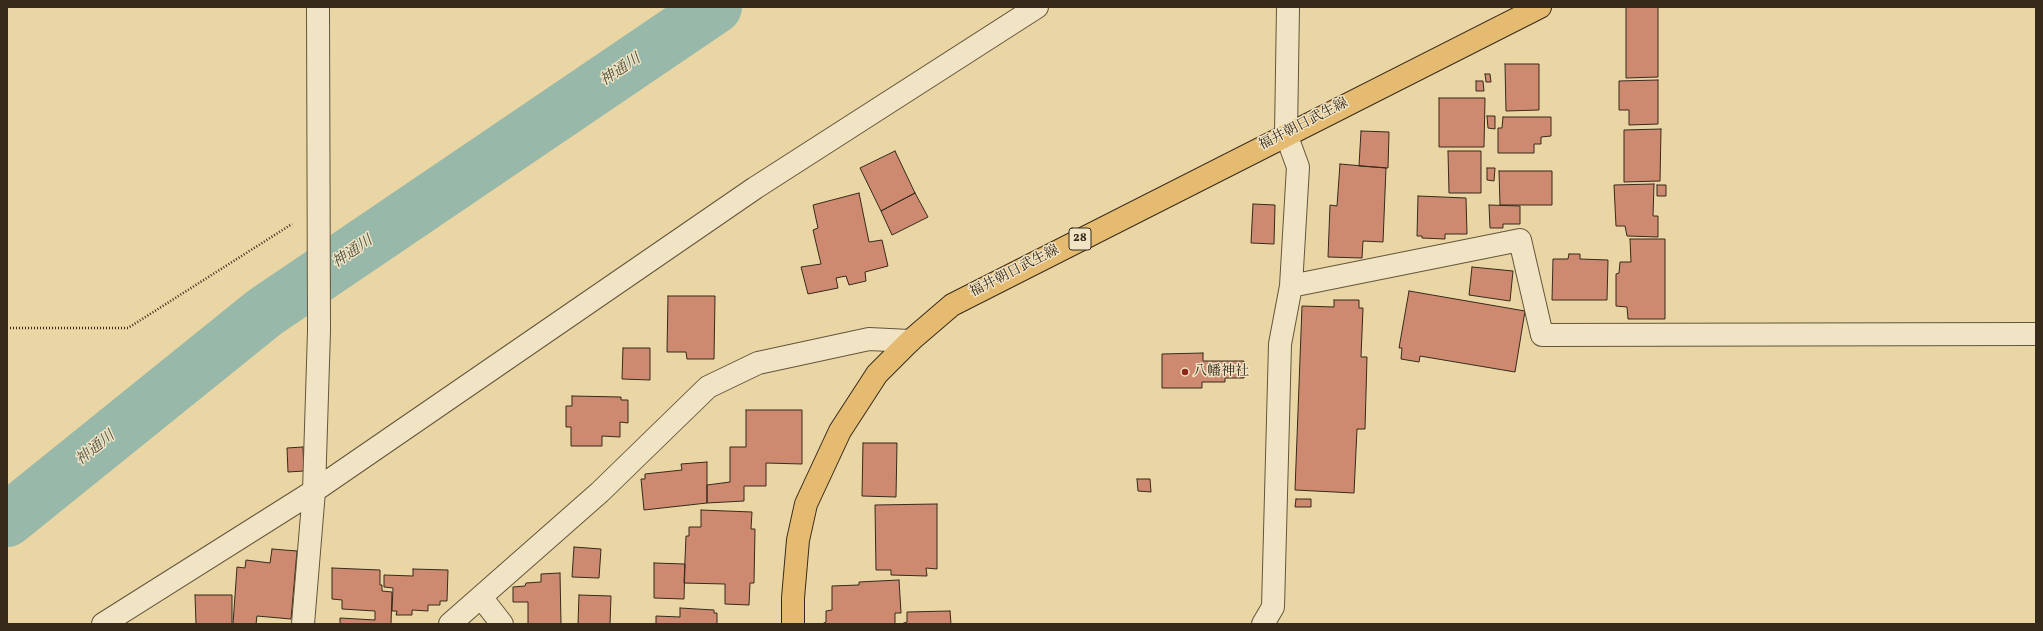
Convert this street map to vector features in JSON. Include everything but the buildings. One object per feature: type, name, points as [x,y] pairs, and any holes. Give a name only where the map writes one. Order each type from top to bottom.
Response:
[{"type":"main road","name":"福井朝日武生線","points":[[793,624],[793,598],[798,540],[806,504],[840,431],[878,374],[910,341],[952,305],[1286,134],[1540,7]]},
{"type":"street","points":[[303,624],[314,492],[319,217],[318,7]]},
{"type":"street","points":[[103,624],[314,492],[755,188],[1038,7]]},
{"type":"street","points":[[1263,624],[1273,607],[1280,344],[1291,286],[1298,167],[1286,134],[1288,7]]},
{"type":"street","points":[[1291,286],[1520,240],[1542,335],[2036,334]]},
{"type":"street","points":[[450,624],[600,492],[708,387],[758,363],[869,339],[910,341]]},
{"type":"street","points":[[481,597],[502,624]]},
{"type":"path","points":[[7,328],[128,328],[319,217]]},
{"type":"waterway","name":"神通川","points":[[7,520],[265,312],[715,7]]},
{"type":"place","name":"八幡神社","points":[[1185,372]]}]
